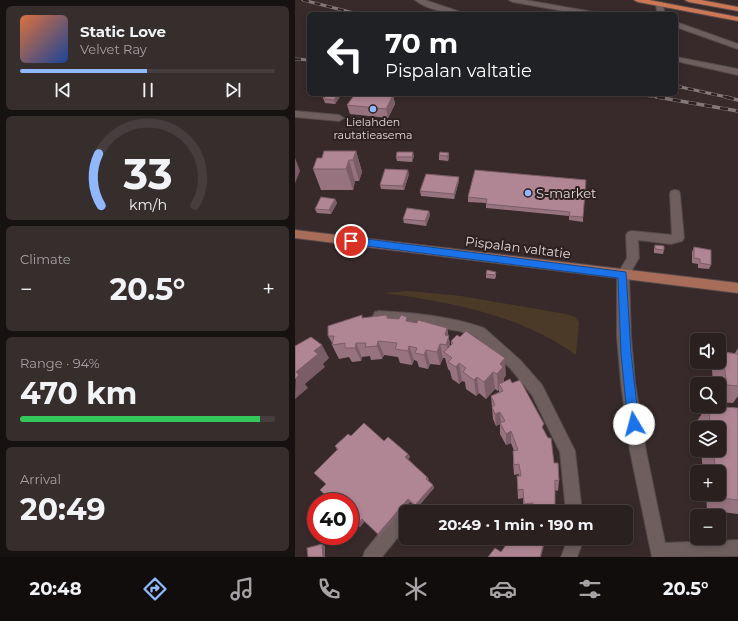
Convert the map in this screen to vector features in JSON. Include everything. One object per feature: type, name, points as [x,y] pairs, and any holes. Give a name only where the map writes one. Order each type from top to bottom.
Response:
[{"type":"highway","points":[[638,0],[738,19]]},
{"type":"highway","points":[[689,0],[738,9]]},
{"type":"main road","name":"Pispalan valtatie","points":[[295,234],[738,288]]},
{"type":"street","points":[[419,0],[454,12]]},
{"type":"street","points":[[513,0],[582,12]]},
{"type":"street","points":[[659,4],[661,12]]},
{"type":"street","points":[[678,26],[738,47]]},
{"type":"street","points":[[678,59],[738,72]]},
{"type":"street","points":[[295,114],[339,118]]},
{"type":"street","points":[[675,194],[678,238],[671,240],[632,235],[633,258],[623,275],[628,383],[638,451],[659,554],[738,548]]},
{"type":"street","points":[[379,316],[425,320],[459,326],[479,332],[515,364],[537,390],[567,451],[573,505]]},
{"type":"street","points":[[371,557],[399,522]]},
{"type":"street","points":[[569,557],[574,545]]},
{"type":"shaded area","points":[[409,291],[461,296],[566,314],[575,317],[579,322],[576,355],[554,341],[532,330],[484,312],[434,301],[384,293]]},
{"type":"building","points":[[326,96],[337,96],[334,100],[323,99]]},
{"type":"building","points":[[354,96],[392,96],[386,109],[347,105]]},
{"type":"building","points":[[324,151],[356,151],[353,160],[349,160],[346,169],[313,169],[317,158],[322,158]]},
{"type":"building","points":[[397,152],[413,152],[412,157],[396,157]]},
{"type":"building","points":[[440,152],[449,153],[447,156],[439,155]]},
{"type":"building","points":[[385,169],[408,170],[403,186],[380,185]]},
{"type":"building","name":"S-market","points":[[475,170],[586,180],[583,217],[569,216],[570,212],[486,204],[487,199],[468,197]]},
{"type":"building","points":[[426,174],[459,177],[454,194],[420,191]]},
{"type":"building","points":[[321,197],[335,199],[329,210],[315,209]]},
{"type":"building","points":[[407,208],[429,211],[425,221],[403,219]]},
{"type":"building","points":[[655,245],[664,246],[664,250],[655,249]]},
{"type":"building","points":[[694,247],[711,250],[711,265],[700,263],[700,259],[694,258]]},
{"type":"building","points":[[487,270],[496,272],[495,275],[486,274]]},
{"type":"building","points":[[362,315],[362,318],[387,315],[387,318],[399,319],[401,315],[407,317],[406,321],[417,323],[418,320],[447,328],[445,335],[449,336],[446,345],[440,344],[437,352],[426,350],[424,355],[415,353],[417,348],[409,346],[408,351],[395,349],[397,343],[378,341],[377,346],[365,347],[366,343],[356,343],[355,348],[345,348],[345,343],[332,345],[334,336],[328,336],[328,326]]},
{"type":"building","points":[[466,331],[505,358],[500,364],[503,367],[497,374],[493,372],[484,382],[477,377],[474,380],[463,372],[466,368],[459,363],[456,367],[448,362],[452,358],[444,352],[453,343],[451,341],[457,335],[460,337]]},
{"type":"building","points":[[311,337],[322,345],[314,351],[318,354],[296,372],[299,375],[295,379],[295,346]]},
{"type":"building","points":[[726,352],[738,354],[738,386],[727,385],[725,369],[726,369]]},
{"type":"building","points":[[510,379],[512,383],[520,380],[544,424],[542,427],[548,438],[551,438],[554,463],[558,463],[559,481],[555,480],[555,505],[533,505],[533,503],[524,504],[523,489],[518,490],[517,476],[521,476],[519,464],[514,465],[513,451],[518,450],[511,431],[506,434],[500,423],[505,421],[500,412],[495,414],[492,407],[495,405],[491,396],[503,391],[499,384]]},
{"type":"building","points":[[726,407],[738,408],[738,500],[726,499],[726,465],[715,465],[714,457],[726,457],[726,421],[710,421],[709,413],[726,413]]},
{"type":"building","points":[[364,423],[384,441],[388,437],[408,454],[405,457],[427,477],[426,479],[433,485],[415,505],[408,499],[403,505],[399,505],[399,510],[378,534],[362,519],[359,524],[359,493],[323,493],[320,490],[326,484],[314,473],[338,449],[335,446],[348,434],[351,436]]},
{"type":"building","points":[[322,545],[323,557],[308,557],[307,548]]},
{"type":"building","points":[[506,545],[543,545],[540,557],[488,557],[495,548],[501,552]]},
{"type":"railway","points":[[303,0],[350,12]]},
{"type":"railway","points":[[295,59],[307,60]]},
{"type":"railway","points":[[678,86],[731,98]]},
{"type":"railway","points":[[650,96],[661,98]]},
{"type":"railway","points":[[657,97],[661,98]]},
{"type":"railway","points":[[726,97],[738,100]]},
{"type":"railway","points":[[661,98],[738,111]]},
{"type":"place","name":"Lielahden rautatieasema","points":[[373,109]]},
{"type":"place","name":"S-market","points":[[528,193]]},
{"type":"route","points":[[351,241],[623,275],[623,303],[628,383],[634,424]]}]
